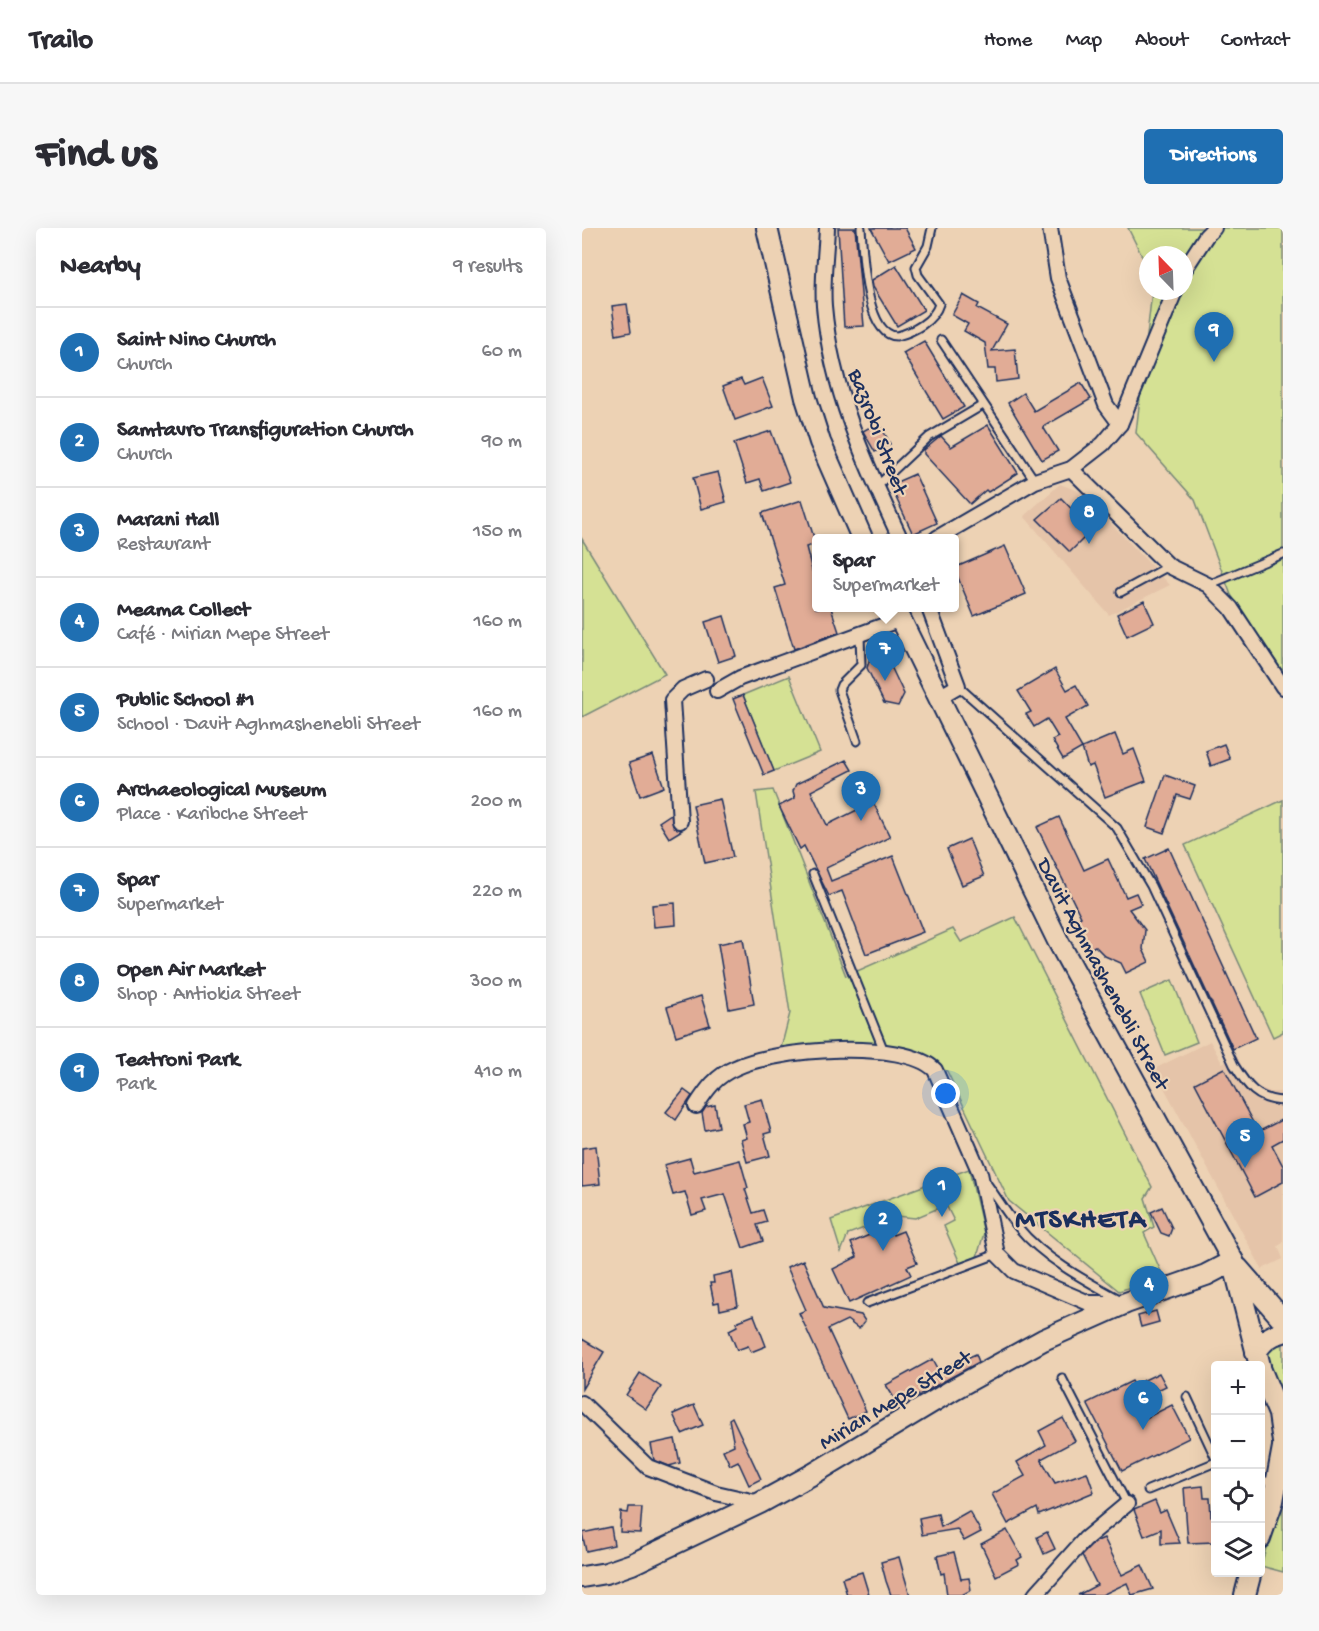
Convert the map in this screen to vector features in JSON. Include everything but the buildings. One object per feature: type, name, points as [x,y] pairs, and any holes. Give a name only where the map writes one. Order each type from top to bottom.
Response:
[{"type":"main road","points":[[767,228],[806,398],[820,442],[860,534]]},
{"type":"main road","name":"Davit Aghmashenebli Street","points":[[898,613],[1058,941],[1233,1261],[1259,1361]]},
{"type":"main road","points":[[1233,1261],[1283,1320]]},
{"type":"main road","name":"Mirian Mepe Street","points":[[582,1577],[606,1573],[632,1564],[760,1503],[1023,1351],[1126,1303],[1206,1275],[1233,1261]]},
{"type":"main road","points":[[1259,1361],[1262,1342],[1283,1332]]},
{"type":"main road","name":"Davit Aghmashenebli Street","points":[[1265,1378],[1279,1414],[1283,1442]]},
{"type":"main road","points":[[1262,1523],[1268,1481],[1283,1447]]},
{"type":"main road","points":[[1245,1595],[1250,1577]]},
{"type":"street","name":"Bazrobi Street","points":[[827,228],[824,304],[835,381],[876,487],[898,534]]},
{"type":"street","points":[[1050,228],[1058,278],[1106,405],[1120,424]]},
{"type":"street","points":[[1193,256],[1214,228]]},
{"type":"street","points":[[944,534],[1035,481],[1071,469],[1103,444],[1120,424],[1171,300]]},
{"type":"street","points":[[1071,469],[1169,566],[1208,585],[1231,608],[1283,687]]},
{"type":"street","points":[[930,612],[958,686],[939,697]]},
{"type":"street","points":[[717,692],[740,678],[860,636],[898,613]]},
{"type":"street","points":[[680,821],[672,700],[676,693],[706,680]]},
{"type":"street","points":[[696,1106],[710,1084],[735,1068],[769,1056],[813,1051],[884,1051],[914,1056],[927,1061],[935,1070],[980,1173],[997,1254],[1014,1271],[1089,1303],[1126,1303]]},
{"type":"street","points":[[582,1403],[648,1467],[716,1493],[760,1503]]},
{"type":"street","points":[[1035,1595],[1049,1589],[1084,1539],[1127,1504]]},
{"type":"lane","points":[[861,228],[865,278],[875,316],[884,330],[897,336],[912,331],[928,320],[936,313],[939,304],[918,275],[916,267],[928,246],[932,228]]},
{"type":"lane","points":[[941,340],[1035,481]]},
{"type":"lane","points":[[876,487],[929,437],[983,405]]},
{"type":"lane","points":[[1208,585],[1283,554]]},
{"type":"lane","points":[[1121,592],[1169,566]]},
{"type":"lane","points":[[857,741],[839,690],[840,685],[861,665],[860,636]]},
{"type":"lane","points":[[958,686],[1117,828],[1151,886],[1234,1065],[1248,1089],[1270,1100],[1283,1101]]},
{"type":"lane","points":[[813,874],[884,1051]]},
{"type":"lane","points":[[980,1173],[1019,1228],[1040,1248],[1086,1281],[1126,1303]]},
{"type":"lane","points":[[867,1304],[997,1254]]},
{"type":"lane","points":[[1062,1377],[1127,1504]]},
{"type":"lane","points":[[1187,1397],[1211,1452]]},
{"type":"lane","points":[[1148,1490],[1211,1463]]},
{"type":"shaded area","points":[[1060,484],[1081,492],[1170,585],[1109,615],[1024,516]]},
{"type":"shaded area","points":[[1210,1041],[1222,1063],[1237,1056],[1250,1084],[1271,1092],[1283,1092],[1283,1243],[1278,1246],[1283,1259],[1262,1269],[1154,1069]]},
{"type":"green space","points":[[1128,228],[1283,228],[1283,672],[1231,595],[1195,500],[1136,433],[1151,300],[1193,300],[1193,246],[1139,246],[1139,250]]},
{"type":"green space","points":[[582,539],[665,674],[582,717]]},
{"type":"green space","points":[[789,676],[820,752],[774,771],[743,695]]},
{"type":"green space","points":[[773,790],[846,976],[953,929],[961,942],[1015,917],[1152,1187],[1145,1198],[1154,1227],[1144,1233],[1163,1276],[1119,1291],[1009,1201],[947,1071],[870,1044],[781,1048],[790,1013],[756,792]]},
{"type":"green space","points":[[1283,800],[1283,1032],[1273,1037],[1185,845]]},
{"type":"green space","points":[[1172,980],[1197,1042],[1165,1055],[1140,994]]},
{"type":"green space","points":[[969,1169],[984,1233],[977,1257],[960,1263],[944,1226],[954,1221],[946,1205],[915,1218],[896,1216],[848,1234],[841,1252],[831,1220]]},
{"type":"green space","points":[[1283,1339],[1283,1406],[1264,1353]]},
{"type":"green space","points":[[1281,1494],[1283,1494],[1283,1572],[1265,1567],[1265,1552]]},
{"type":"place","name":"Teatroni Park","points":[[1214,362]]},
{"type":"place","name":"Open Air Market","points":[[1089,544]]},
{"type":"place","name":"Spar","points":[[885,681]]},
{"type":"place","name":"Marani Hall","points":[[861,821]]},
{"type":"place","name":"Public School #1","points":[[1245,1168]]},
{"type":"place","name":"Saint Nino Church","points":[[942,1217]]},
{"type":"place","name":"Samtavro Transfiguration Church","points":[[883,1251]]},
{"type":"place","name":"Meama Collect","points":[[1149,1316]]},
{"type":"place","name":"Archaeological Museum","points":[[1143,1430]]},
{"type":"district","name":"MTSKHETA","points":[[1081,1217]]}]
